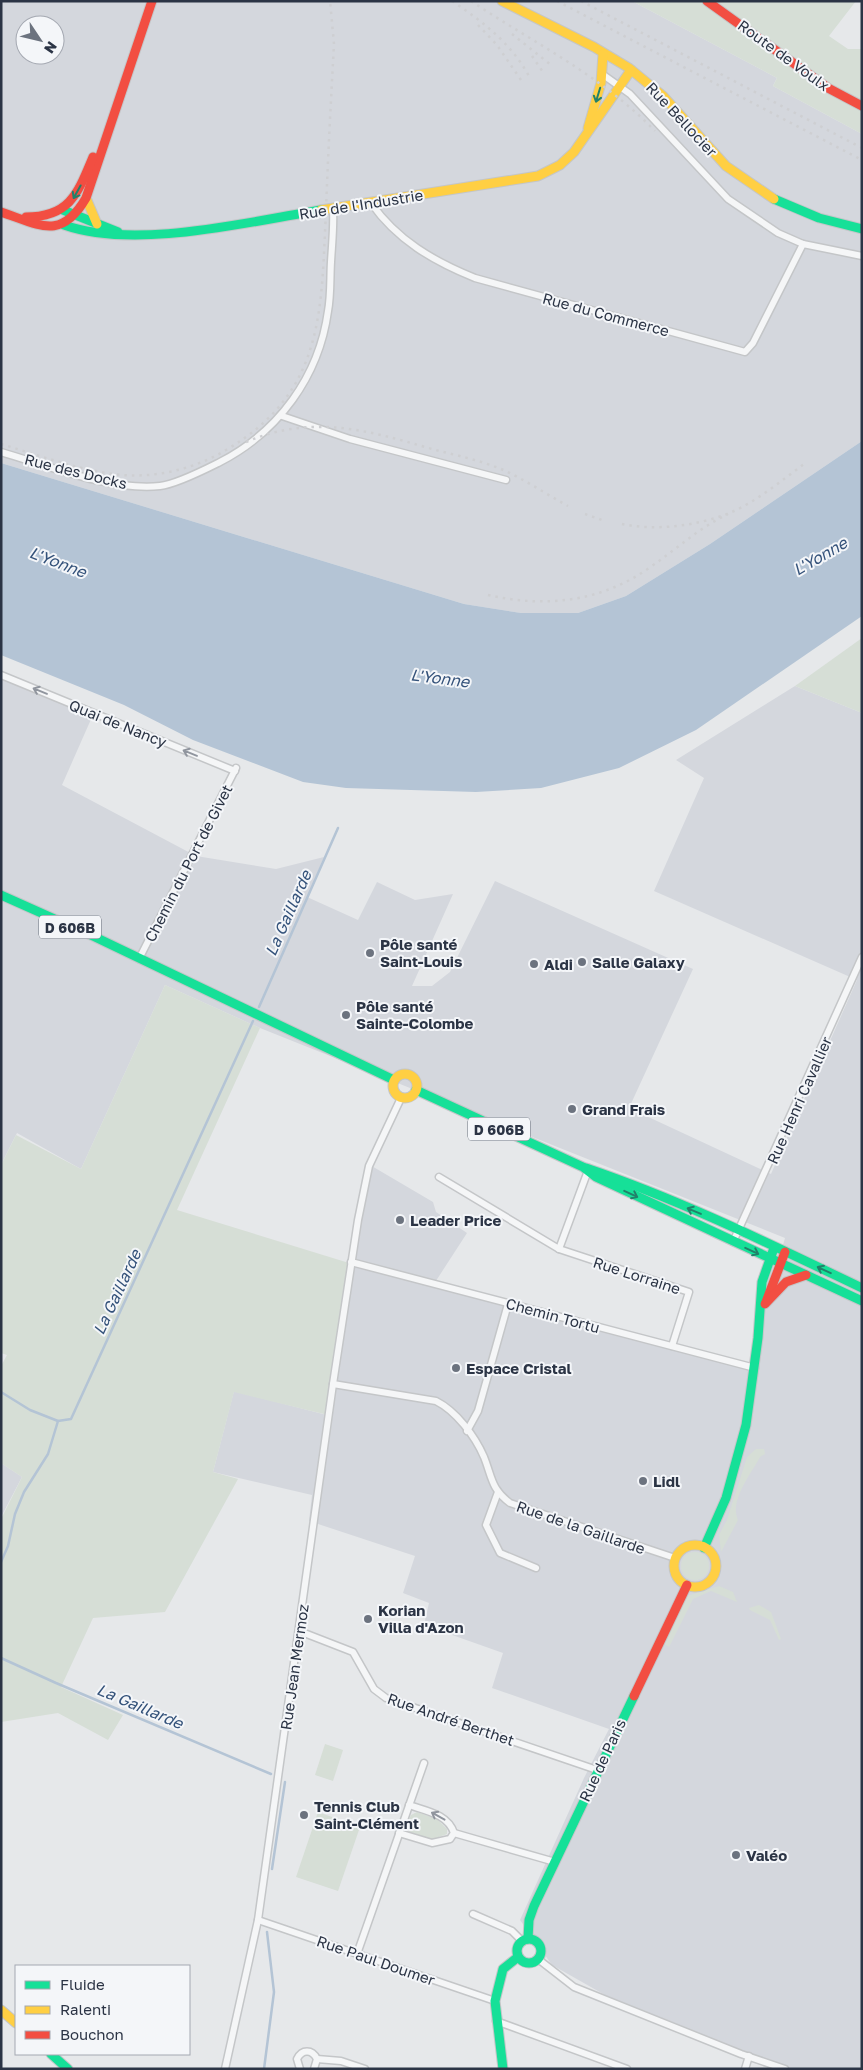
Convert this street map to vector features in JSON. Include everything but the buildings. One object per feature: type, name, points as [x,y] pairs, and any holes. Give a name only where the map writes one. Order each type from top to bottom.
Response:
[{"type":"main road","points":[[70,220],[86,198],[152,1]]},
{"type":"main road","name":"Rue Bellocier","points":[[502,1],[631,70],[650,85],[727,166],[763,196],[808,216],[862,229]]},
{"type":"main road","name":"Route de Voulx","points":[[707,1],[828,88],[862,106]]},
{"type":"main road","points":[[585,135],[602,74],[603,54]]},
{"type":"main road","name":"Rue de l'Industrie","points":[[70,220],[75,229],[103,235],[184,232],[538,176],[552,170],[568,159],[631,70]]},
{"type":"main road","points":[[15,216],[37,218],[64,210],[79,190],[118,99]]},
{"type":"main road","points":[[86,198],[97,224]]},
{"type":"main road","points":[[64,210],[70,220]]},
{"type":"main road","points":[[1,212],[40,226],[70,220],[97,224],[120,233]]},
{"type":"main road","name":"D 606B","points":[[1,895],[394,1080]]},
{"type":"main road","points":[[401,1075],[408,1075],[416,1082],[416,1090],[408,1098],[401,1098],[393,1090],[394,1080],[401,1075]]},
{"type":"main road","name":"D 606B","points":[[416,1090],[587,1169],[733,1242],[862,1301]]},
{"type":"main road","name":"D 606B","points":[[587,1169],[619,1178],[739,1230],[862,1288]]},
{"type":"main road","points":[[704,1548],[726,1498],[746,1425],[754,1368],[762,1282],[774,1248]]},
{"type":"main road","points":[[758,1318],[785,1252]]},
{"type":"main road","points":[[765,1304],[786,1282],[806,1275]]},
{"type":"main road","points":[[698,1546],[704,1548],[713,1556],[714,1574],[706,1584],[693,1587],[687,1586],[681,1582],[674,1571],[676,1558],[684,1548],[698,1546]]},
{"type":"main road","name":"Rue de Paris","points":[[525,1940],[529,1920],[597,1770],[687,1586]]},
{"type":"main road","points":[[525,1940],[539,1944],[541,1952],[538,1959],[528,1963],[518,1957],[517,1950],[525,1940]]},
{"type":"main road","points":[[503,2069],[495,2000],[503,1969],[518,1957]]},
{"type":"main road","points":[[1,2010],[15,2022]]},
{"type":"main road","points":[[52,2055],[68,2069]]},
{"type":"street","points":[[602,74],[630,94],[728,199],[778,233],[803,244],[862,256]]},
{"type":"street","name":"Rue du Commerce","points":[[371,203],[392,229],[411,245],[444,266],[480,279],[745,352],[753,343],[803,244]]},
{"type":"street","name":"Rue des Docks","points":[[1,452],[82,476],[132,486],[162,486],[225,459],[257,438],[282,416],[304,383],[315,359],[324,331],[329,299],[333,209]]},
{"type":"street","points":[[282,416],[350,439],[506,480]]},
{"type":"street","name":"Quai de Nancy","points":[[1,674],[236,769]]},
{"type":"street","name":"Chemin du Port de Givet","points":[[139,959],[236,769]]},
{"type":"street","name":"Rue Henri Cavallier","points":[[733,1242],[862,958]]},
{"type":"street","name":"Rue Jean Mermoz","points":[[225,2069],[258,1920],[351,1262],[369,1166],[401,1098]]},
{"type":"street","points":[[559,1249],[587,1169]]},
{"type":"street","name":"Rue Lorraine","points":[[438,1177],[559,1249],[689,1292],[672,1346]]},
{"type":"street","name":"Chemin Tortu","points":[[351,1262],[754,1368]]},
{"type":"street","points":[[467,1431],[478,1411],[508,1304]]},
{"type":"street","name":"Rue de la Gaillarde","points":[[333,1384],[436,1401],[448,1408],[480,1448],[490,1479],[504,1498],[516,1505],[676,1558]]},
{"type":"street","points":[[498,1492],[486,1525],[500,1553],[536,1568]]},
{"type":"street","name":"Rue André Berthet","points":[[299,1631],[354,1652],[374,1689],[386,1698],[597,1770]]},
{"type":"street","points":[[357,1954],[424,1763]]},
{"type":"street","points":[[399,1833],[432,1842],[450,1839],[454,1833],[452,1826],[440,1816],[409,1805]]},
{"type":"street","points":[[454,1833],[555,1862]]},
{"type":"street","points":[[473,1914],[525,1940]]},
{"type":"street","name":"Rue Paul Doumer","points":[[258,1920],[495,2000]]},
{"type":"street","points":[[538,1959],[574,1987],[785,2069]]},
{"type":"street","points":[[496,2021],[627,2069]]},
{"type":"street","points":[[300,2069],[297,2062],[301,2053],[310,2052],[317,2059],[341,2061],[365,2069]]},
{"type":"street","points":[[745,2069],[750,2056]]},
{"type":"street","points":[[314,2069],[317,2059]]},
{"type":"shaded area","points":[[1,1],[632,1],[777,78],[773,86],[862,134],[862,441],[710,544],[626,596],[578,613],[521,613],[464,604],[1,463]]},
{"type":"shaded area","points":[[632,1],[856,1],[829,36],[848,49],[862,49],[862,134],[773,86],[777,78]]},
{"type":"shaded area","points":[[862,638],[862,713],[795,686]]},
{"type":"shaded area","points":[[1,677],[92,717],[62,785],[196,856],[276,869],[324,857],[307,897],[358,920],[377,882],[415,900],[453,894],[412,986],[432,986],[450,972],[495,881],[693,969],[629,1108],[771,1174],[857,980],[654,891],[704,778],[676,760],[795,686],[862,713],[862,2069],[771,2069],[677,2024],[605,1995],[552,1965],[520,1920],[584,1778],[609,1729],[492,1688],[503,1653],[424,1625],[429,1603],[403,1593],[415,1556],[309,1521],[312,1495],[213,1472],[234,1391],[327,1415],[370,1165],[433,1202],[436,1212],[467,1233],[432,1287],[748,1368],[785,1238],[260,1028],[165,985],[81,1169],[17,1133],[1,1165]]},
{"type":"shaded area","points":[[165,985],[260,1028],[177,1210],[349,1263],[328,1415],[234,1392],[213,1472],[238,1479],[165,1612],[93,1618],[61,1687],[123,1715],[108,1740],[58,1713],[1,1722],[1,1519],[22,1477],[1,1463],[1,1366],[7,1355],[1,1353],[1,1165],[16,1135],[81,1169]]},
{"type":"shaded area","points":[[756,1449],[764,1449],[765,1454],[760,1457],[742,1488],[736,1505],[738,1520],[721,1552],[719,1535],[727,1520],[747,1457]]},
{"type":"shaded area","points":[[1,1463],[22,1477],[1,1517]]},
{"type":"shaded area","points":[[695,1552],[705,1556],[709,1566],[705,1576],[695,1580],[685,1576],[681,1566],[685,1556]]},
{"type":"shaded area","points":[[719,1586],[733,1592],[737,1602],[711,1591],[693,1599],[669,1647],[664,1644],[687,1596]]},
{"type":"shaded area","points":[[759,1605],[771,1612],[781,1639],[779,1640],[770,1620],[749,1608]]},
{"type":"shaded area","points":[[325,1744],[343,1750],[333,1781],[315,1775]]},
{"type":"shaded area","points":[[318,1812],[360,1827],[338,1891],[296,1877]]},
{"type":"shaded area","points":[[417,1812],[437,1819],[447,1829],[447,1834],[430,1840],[409,1832],[406,1825],[411,1815]]},
{"type":"water","name":"L'Yonne","points":[[862,441],[862,616],[696,730],[619,768],[541,788],[476,792],[346,788],[303,782],[193,740],[124,705],[1,655],[1,463],[464,604],[521,613],[578,613],[626,596],[710,544]]},
{"type":"waterway","name":"La Gaillarde","points":[[259,1007],[338,828]]},
{"type":"waterway","name":"La Gaillarde","points":[[1,1562],[8,1546],[15,1514],[24,1492],[48,1454],[58,1421],[71,1419],[253,1021]]},
{"type":"waterway","points":[[1,1392],[30,1410],[58,1421]]},
{"type":"waterway","name":"La Gaillarde","points":[[1,1658],[271,1774]]},
{"type":"waterway","name":"La Gaillarde","points":[[272,1869],[285,1782]]},
{"type":"waterway","name":"La Gaillarde","points":[[264,2069],[274,1992],[267,1932]]},
{"type":"railway","points":[[1,444],[61,462],[107,473],[136,476],[163,473],[189,467],[226,450],[259,427],[283,402],[300,375],[311,346],[318,315],[322,282],[334,44],[330,1]]},
{"type":"railway","points":[[452,1],[495,34],[522,64],[529,76]]},
{"type":"railway","points":[[471,1],[567,61],[613,93],[655,131]]},
{"type":"railway","points":[[557,1],[862,160]]},
{"type":"railway","points":[[581,1],[862,148]]},
{"type":"railway","points":[[478,25],[497,45],[521,80]]},
{"type":"railway","points":[[512,34],[551,65]]},
{"type":"railway","points":[[532,56],[543,72]]},
{"type":"railway","points":[[246,442],[270,433],[294,429],[317,427],[362,431],[493,466],[518,477],[568,506]]},
{"type":"railway","points":[[622,524],[661,527],[702,522],[715,518],[748,504],[804,464]]},
{"type":"railway","points":[[585,514],[602,520]]},
{"type":"railway","points":[[488,595],[530,601],[572,599],[592,595],[631,579],[728,514]]},
{"type":"traffic: fast","points":[[774,199],[819,218],[862,229]]},
{"type":"traffic: fast","points":[[63,210],[118,232]]},
{"type":"traffic: fast","points":[[64,225],[92,232],[124,235],[157,234],[226,227],[321,210]]},
{"type":"traffic: fast","points":[[1,895],[95,937],[394,1080]]},
{"type":"traffic: fast","points":[[416,1090],[583,1167],[596,1177],[862,1301]]},
{"type":"traffic: fast","points":[[586,1168],[657,1194],[862,1288]]},
{"type":"traffic: fast","points":[[704,1548],[726,1498],[746,1425],[758,1338],[762,1282],[774,1248]]},
{"type":"traffic: fast","points":[[528,1939],[529,1920],[534,1906],[634,1696]]},
{"type":"traffic: fast","points":[[529,1939],[538,1942],[541,1951],[538,1960],[529,1963],[520,1960],[517,1951],[520,1942],[529,1939]]},
{"type":"traffic: fast","points":[[503,2069],[495,2001],[503,1969],[518,1957]]},
{"type":"traffic: fast","points":[[52,2055],[68,2069]]},
{"type":"traffic: slow","points":[[502,1],[594,47],[629,68],[663,96],[726,166],[774,199]]},
{"type":"traffic: slow","points":[[588,128],[601,83],[603,54]]},
{"type":"traffic: slow","points":[[321,210],[538,176],[560,165],[574,152],[631,70]]},
{"type":"traffic: slow","points":[[86,198],[97,224]]},
{"type":"traffic: slow","points":[[405,1074],[410,1075],[416,1081],[417,1086],[416,1091],[410,1097],[405,1098],[400,1097],[394,1091],[393,1086],[394,1081],[400,1075],[405,1074]]},
{"type":"traffic: slow","points":[[695,1545],[710,1551],[716,1566],[710,1581],[695,1587],[680,1581],[674,1566],[680,1551],[695,1545]]},
{"type":"traffic: slow","points":[[1,2010],[15,2022]]},
{"type":"traffic: jam","points":[[1,212],[38,225],[49,226],[58,225],[68,220],[77,211],[86,198],[152,1]]},
{"type":"traffic: jam","points":[[707,1],[828,88],[862,106]]},
{"type":"traffic: jam","points":[[26,217],[41,216],[63,208],[77,192],[93,157]]},
{"type":"traffic: jam","points":[[766,1302],[785,1252]]},
{"type":"traffic: jam","points":[[765,1304],[786,1282],[806,1275]]},
{"type":"traffic: jam","points":[[634,1696],[687,1585]]},
{"type":"place","name":"Pôle santé Saint-Louis","points":[[370,953]]},
{"type":"place","name":"Salle Galaxy","points":[[582,962]]},
{"type":"place","name":"Aldi","points":[[534,964]]},
{"type":"place","name":"Pôle santé Sainte-Colombe","points":[[346,1015]]},
{"type":"place","name":"Grand Frais","points":[[572,1109]]},
{"type":"place","name":"Leader Price","points":[[400,1220]]},
{"type":"place","name":"Espace Cristal","points":[[456,1368]]},
{"type":"place","name":"Lidl","points":[[643,1481]]},
{"type":"place","name":"Korian Villa d'Azon","points":[[368,1619]]},
{"type":"place","name":"Tennis Club Saint-Clément","points":[[304,1815]]},
{"type":"place","name":"Valéo","points":[[736,1855]]}]
